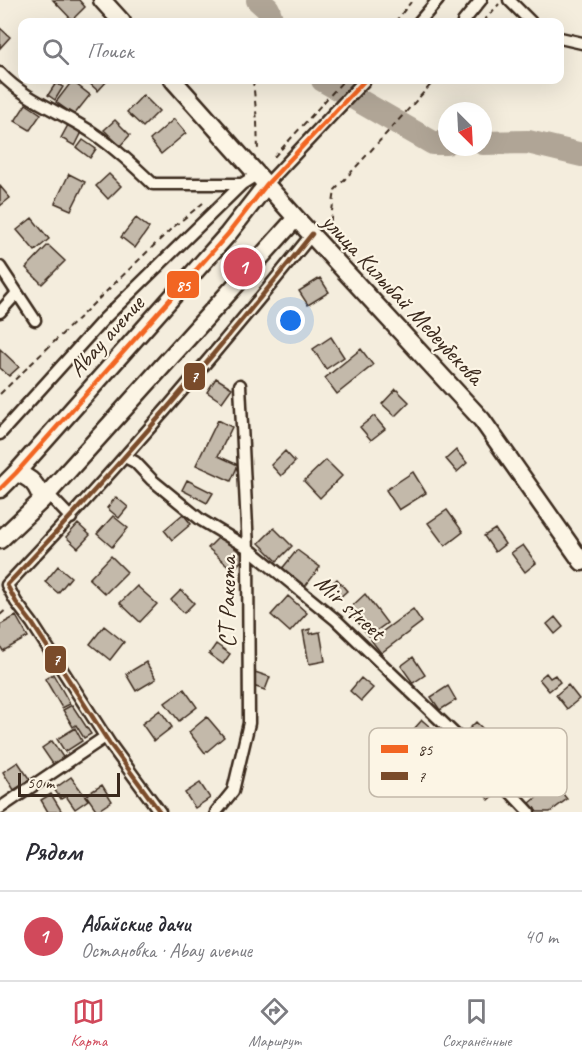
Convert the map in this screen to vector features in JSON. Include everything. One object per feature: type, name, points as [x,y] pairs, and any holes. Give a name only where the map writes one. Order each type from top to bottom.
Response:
[{"type":"main road","points":[[102,0],[118,18]]},
{"type":"main road","name":"улица Килыбай Медеубекова","points":[[177,84],[482,420],[582,562]]},
{"type":"main road","name":"Abay avenue","points":[[0,489],[16,474],[228,234],[263,179]]},
{"type":"main road","points":[[0,540],[45,497],[296,218]]},
{"type":"main road","points":[[16,474],[27,477],[37,485],[45,497]]},
{"type":"street","points":[[422,18],[438,0]]},
{"type":"street","points":[[465,18],[481,0]]},
{"type":"street","points":[[509,0],[527,18]]},
{"type":"street","points":[[564,39],[582,43]]},
{"type":"street","points":[[0,73],[17,90],[92,133],[122,155],[153,184],[242,184],[263,179]]},
{"type":"street","name":"Abay avenue","points":[[263,179],[297,152],[361,84]]},
{"type":"street","points":[[0,434],[104,319],[242,184]]},
{"type":"street","points":[[160,812],[108,741],[7,585],[71,518],[228,339],[312,234]]},
{"type":"street","points":[[0,267],[35,320]]},
{"type":"street","points":[[0,312],[17,293]]},
{"type":"street","name":"СТ Ракета","points":[[216,812],[233,791],[249,723],[248,548],[240,385]]},
{"type":"street","name":"Mir street","points":[[125,457],[135,462],[152,480],[201,520],[248,548],[336,620],[448,728]]},
{"type":"street","points":[[45,497],[71,518]]},
{"type":"street","points":[[0,808],[108,741]]},
{"type":"street","name":"Mir street","points":[[515,797],[529,812]]},
{"type":"path","points":[[487,18],[503,0]]},
{"type":"path","points":[[398,18],[410,1],[417,9]]},
{"type":"path","points":[[253,84],[263,179]]},
{"type":"path","points":[[287,142],[340,84]]},
{"type":"path","points":[[326,250],[337,188],[431,84]]},
{"type":"path","points":[[0,394],[171,229],[204,203]]},
{"type":"building","points":[[53,0],[79,0],[85,7],[74,18],[70,18]]},
{"type":"building","points":[[0,28],[10,37],[0,48]]},
{"type":"building","points":[[55,84],[63,87],[55,100],[48,95]]},
{"type":"building","points":[[70,84],[76,84],[90,95],[74,115],[56,102]]},
{"type":"building","points":[[90,84],[104,84],[98,91]]},
{"type":"building","points":[[143,95],[159,111],[143,127],[127,112]]},
{"type":"building","points":[[26,104],[41,114],[30,130],[15,121]]},
{"type":"building","points":[[174,119],[186,133],[161,154],[150,140]]},
{"type":"building","points":[[115,120],[130,135],[120,146],[104,130]]},
{"type":"building","points":[[68,125],[82,132],[75,146],[61,138]]},
{"type":"building","points":[[83,140],[96,149],[90,158],[77,148]]},
{"type":"building","points":[[69,174],[85,182],[71,210],[55,203]]},
{"type":"building","points":[[109,174],[121,186],[108,199],[96,186]]},
{"type":"building","points":[[0,186],[10,198],[0,206]]},
{"type":"building","points":[[32,218],[49,239],[35,251],[17,230]]},
{"type":"building","points":[[136,218],[149,228],[135,248],[121,237]]},
{"type":"building","points":[[48,245],[65,261],[42,284],[26,268]]},
{"type":"building","points":[[320,278],[329,292],[308,305],[299,291]]},
{"type":"building","points":[[331,337],[344,357],[326,369],[313,349]]},
{"type":"building","points":[[0,349],[19,367],[9,376],[0,368]]},
{"type":"building","points":[[361,349],[373,365],[337,394],[325,378]]},
{"type":"building","points":[[216,378],[232,388],[222,402],[207,392]]},
{"type":"building","points":[[396,389],[409,402],[395,416],[382,404]]},
{"type":"building","points":[[374,416],[385,429],[371,440],[360,427]]},
{"type":"building","points":[[218,420],[232,427],[218,456],[238,465],[231,481],[196,465]]},
{"type":"building","points":[[456,450],[467,463],[457,472],[446,459]]},
{"type":"building","points":[[285,451],[295,462],[281,476],[271,465]]},
{"type":"building","points":[[326,460],[342,476],[320,498],[304,481]]},
{"type":"building","points":[[413,472],[426,493],[399,510],[386,490]]},
{"type":"building","points":[[187,480],[213,493],[207,503],[182,490]]},
{"type":"building","points":[[116,497],[128,507],[119,518],[107,508]]},
{"type":"building","points":[[447,510],[463,532],[445,546],[428,523]]},
{"type":"building","points":[[183,514],[191,524],[172,540],[164,530]]},
{"type":"building","points":[[113,516],[128,528],[112,547],[97,534]]},
{"type":"building","points":[[78,524],[90,535],[78,548],[66,537]]},
{"type":"building","points":[[274,528],[292,546],[277,561],[259,543]]},
{"type":"building","points":[[495,529],[505,544],[495,552],[484,536]]},
{"type":"building","points":[[221,535],[245,557],[233,570],[208,548]]},
{"type":"building","points":[[523,545],[536,563],[525,572],[511,553]]},
{"type":"building","points":[[297,550],[320,567],[304,588],[281,570]]},
{"type":"building","points":[[111,556],[127,572],[105,594],[89,579]]},
{"type":"building","points":[[58,566],[71,577],[58,593],[45,582]]},
{"type":"building","points":[[337,579],[347,591],[338,599],[327,588]]},
{"type":"building","points":[[137,586],[157,604],[140,622],[120,603]]},
{"type":"building","points":[[181,590],[194,603],[184,613],[171,600]]},
{"type":"building","points":[[365,594],[387,623],[369,636],[348,610]]},
{"type":"building","points":[[288,596],[307,613],[290,632],[271,615]]},
{"type":"building","points":[[413,609],[422,622],[381,653],[371,640]]},
{"type":"building","points":[[16,616],[28,637],[3,651],[0,646],[0,625]]},
{"type":"building","points":[[555,617],[563,627],[555,634],[547,624]]},
{"type":"building","points":[[104,626],[124,642],[110,660],[90,644]]},
{"type":"building","points":[[310,629],[310,634],[320,632],[325,661],[309,664],[303,631]]},
{"type":"building","points":[[216,644],[230,654],[223,664],[209,654]]},
{"type":"building","points":[[413,657],[425,675],[413,683],[401,666]]},
{"type":"building","points":[[146,662],[156,679],[136,691],[126,674]]},
{"type":"building","points":[[255,672],[270,677],[265,690],[250,685]]},
{"type":"building","points":[[546,673],[550,678],[555,675],[560,682],[549,691],[539,679]]},
{"type":"building","points":[[53,674],[70,704],[62,708],[45,679]]},
{"type":"building","points":[[361,678],[373,688],[361,701],[350,691]]},
{"type":"building","points":[[568,685],[579,699],[567,709],[556,695]]},
{"type":"building","points":[[448,686],[456,700],[440,710],[431,697]]},
{"type":"building","points":[[184,689],[197,707],[179,721],[165,703]]},
{"type":"building","points":[[72,705],[91,734],[84,738],[76,725],[73,727],[63,710]]},
{"type":"building","points":[[160,710],[172,727],[154,741],[142,724]]},
{"type":"building","points":[[207,717],[224,737],[205,753],[189,732]]},
{"type":"building","points":[[422,720],[431,728],[415,728]]},
{"type":"building","points":[[476,722],[482,728],[470,728]]},
{"type":"building","points":[[75,728],[82,741],[65,752],[57,739]]},
{"type":"building","points":[[52,741],[65,760],[55,767],[42,748]]},
{"type":"building","points":[[18,762],[30,780],[14,790],[3,772]]},
{"type":"building","points":[[71,777],[88,800],[75,809],[66,796],[61,799],[54,789]]},
{"type":"building","points":[[200,783],[210,798],[195,808],[185,793]]},
{"type":"building","points":[[102,785],[112,801],[97,811],[86,795]]},
{"type":"building","points":[[51,794],[62,812],[48,812],[41,800]]},
{"type":"building","points":[[537,797],[565,797],[567,799],[550,812],[537,812],[530,803]]},
{"type":"waterway","points":[[258,0],[268,9],[271,18]]},
{"type":"waterway","points":[[330,84],[433,143],[438,143]]},
{"type":"waterway","points":[[492,143],[528,142],[582,155]]},
{"type":"transit line","name":"85","points":[[0,489],[228,234],[267,184],[361,84]]},
{"type":"transit line","name":"7","points":[[160,812],[110,744],[7,585],[163,412],[312,234]]},
{"type":"place","name":"Абайские дачи","points":[[243,267]]}]
